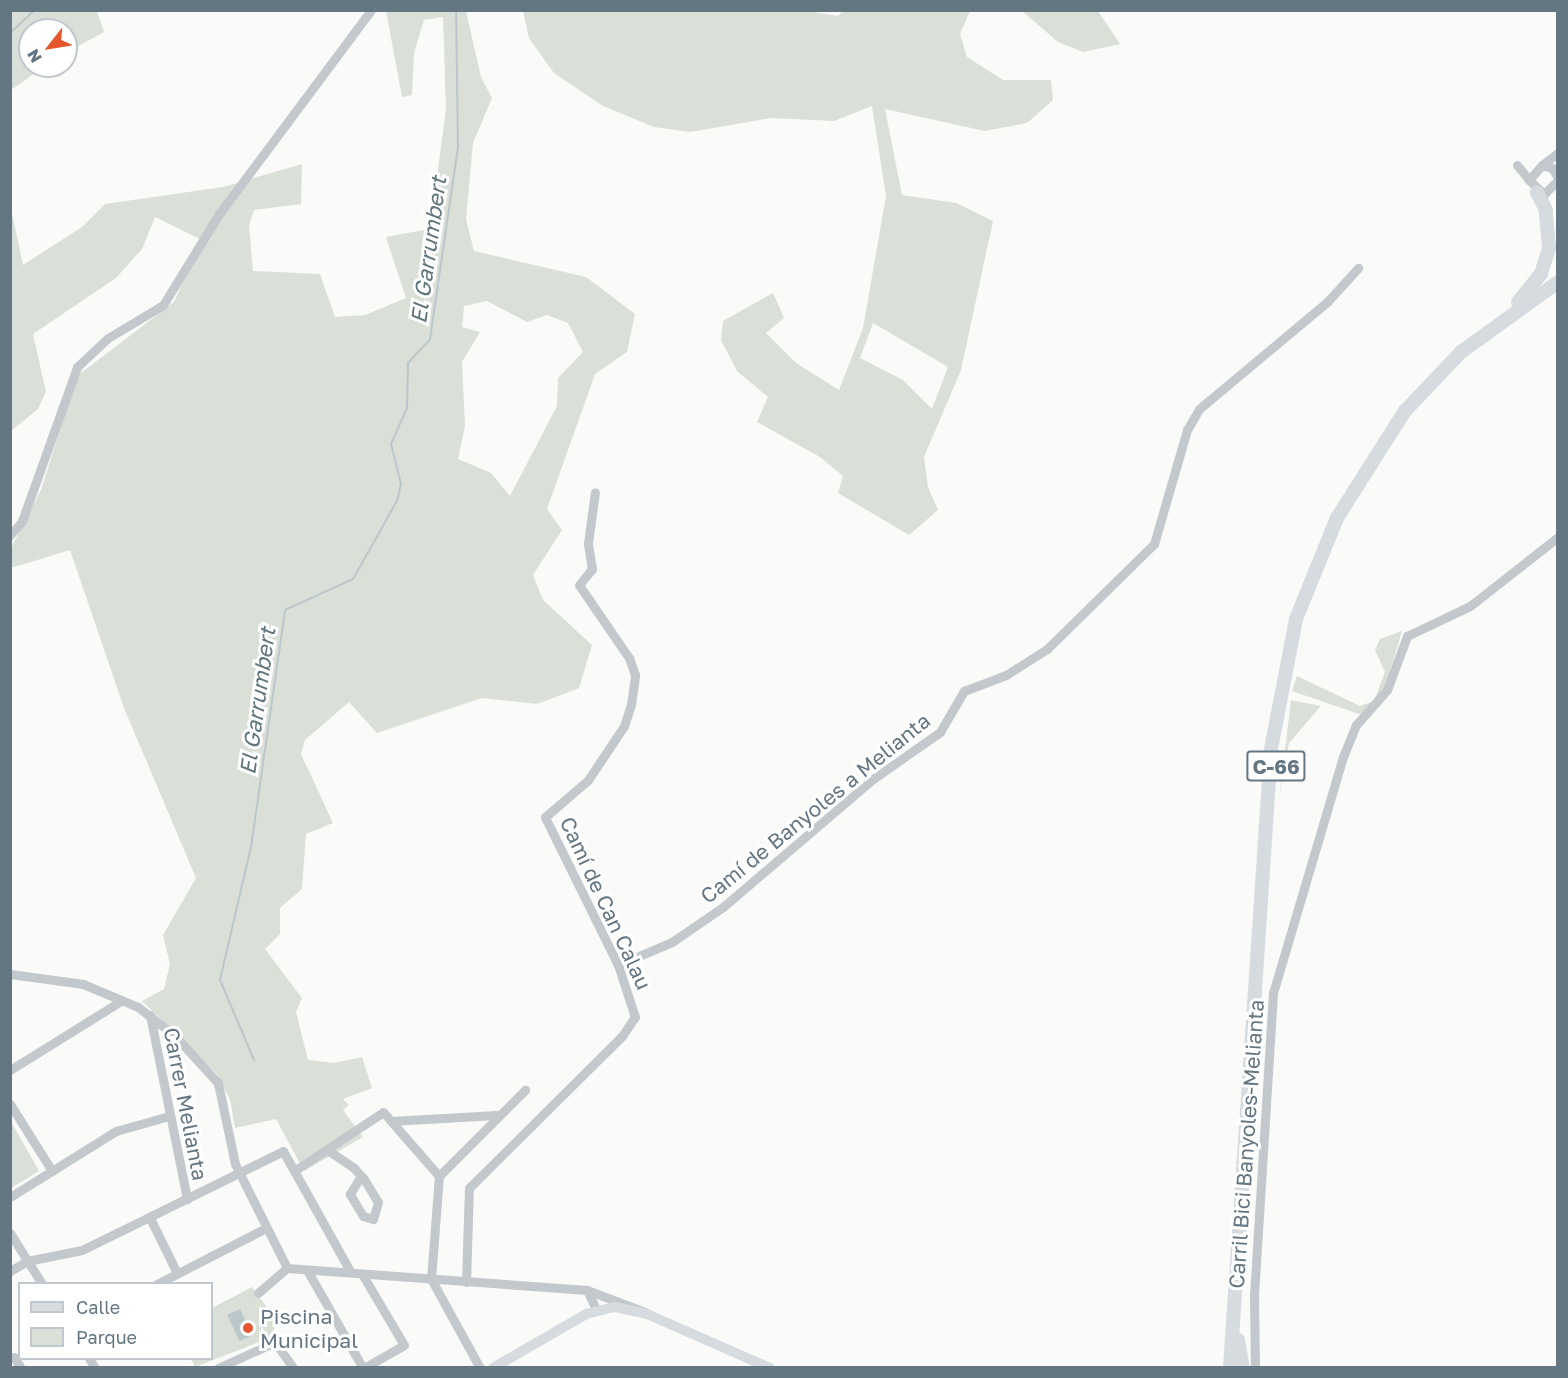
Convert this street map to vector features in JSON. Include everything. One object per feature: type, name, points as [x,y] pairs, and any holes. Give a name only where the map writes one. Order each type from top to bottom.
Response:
[{"type":"highway","points":[[1491,328],[1534,284],[1546,262],[1546,210],[1537,192]]},
{"type":"highway","name":"C-66","points":[[1236,1368],[1235,1335],[1271,749],[1289,645],[1324,544],[1374,453],[1430,382],[1491,328],[1557,282]]},
{"type":"highway","name":"C-66","points":[[1230,1368],[1235,1335],[1277,749],[1302,621],[1342,521],[1395,436],[1453,372],[1557,291]]},
{"type":"highway","points":[[1235,1335],[1251,1366]]},
{"type":"highway","points":[[1225,1368],[1235,1335]]},
{"type":"main road","points":[[493,1368],[597,1311],[609,1308],[647,1314],[770,1368]]},
{"type":"street","points":[[10,535],[22,521],[77,368],[108,338],[163,305],[219,214],[371,10]]},
{"type":"street","points":[[1529,180],[1539,166],[1557,154]]},
{"type":"street","points":[[1557,154],[1557,177],[1550,192],[1537,192],[1519,163],[1539,166],[1557,177]]},
{"type":"street","name":"Camí de Banyoles a Melianta","points":[[618,965],[672,942],[723,907],[873,779],[940,732],[964,691],[1006,675],[1047,649],[1154,544],[1187,430],[1199,409],[1328,301],[1358,268]]},
{"type":"street","name":"Camí de Can Calau","points":[[466,1282],[469,1188],[582,1076],[635,1017],[618,965],[545,818],[588,780],[624,726],[631,705],[636,675],[629,657],[579,585],[592,569],[588,543],[595,492]]},
{"type":"street","name":"Carril Bici Banyoles-Melianta","points":[[1251,1366],[1273,993],[1356,725],[1387,690],[1407,636],[1470,606],[1557,537]]},
{"type":"street","points":[[10,974],[54,977],[121,1000],[150,1015],[218,1083],[239,1173],[287,1268]]},
{"type":"street","points":[[10,1070],[121,1000]]},
{"type":"street","name":"Carrer Melianta","points":[[150,1015],[187,1199]]},
{"type":"street","points":[[480,1368],[430,1280],[438,1176],[496,1115],[525,1090]]},
{"type":"street","points":[[10,1104],[52,1171]]},
{"type":"street","points":[[297,1169],[329,1151],[382,1112],[438,1176]]},
{"type":"street","points":[[391,1121],[496,1115]]},
{"type":"street","points":[[10,1197],[128,1126],[169,1116]]},
{"type":"street","points":[[329,1151],[361,1176]]},
{"type":"street","points":[[10,1271],[27,1261],[82,1250],[277,1153],[288,1154],[350,1271]]},
{"type":"street","points":[[150,1218],[177,1273]]},
{"type":"street","points":[[161,1282],[266,1228]]},
{"type":"street","points":[[10,1233],[41,1282]]},
{"type":"street","points":[[258,1293],[287,1268],[350,1271],[430,1280],[587,1290],[609,1295],[647,1314]]},
{"type":"street","points":[[307,1270],[363,1368],[404,1345],[362,1274]]},
{"type":"street","points":[[587,1290],[597,1311]]},
{"type":"street","points":[[609,1295],[609,1308]]},
{"type":"street","points":[[218,1368],[275,1342],[293,1368]]},
{"type":"street","points":[[15,1356],[21,1368]]},
{"type":"green space","points":[[11,10],[97,11],[104,32],[78,46],[78,18],[18,18],[18,78],[28,78],[11,90]]},
{"type":"green space","points":[[844,10],[970,11],[960,34],[967,57],[1003,80],[1051,80],[1053,100],[1027,123],[985,131],[885,109],[902,195],[956,203],[993,221],[961,370],[924,457],[928,487],[938,510],[909,535],[838,493],[843,476],[820,457],[757,422],[768,397],[737,371],[721,340],[723,321],[773,293],[784,318],[766,333],[796,363],[839,390],[863,328],[886,196],[872,106],[834,121],[771,118],[690,132],[654,127],[603,106],[554,73],[529,38],[523,11],[806,11],[838,16]],"holes":[[[873,323],[948,367],[932,409],[903,380],[860,358]]]},
{"type":"green space","points":[[386,11],[466,11],[481,77],[492,98],[473,143],[466,219],[474,251],[586,277],[635,314],[627,352],[595,374],[547,509],[562,530],[533,575],[543,600],[592,645],[579,688],[537,704],[482,698],[377,733],[349,702],[305,740],[301,754],[333,823],[306,834],[302,889],[280,908],[280,934],[265,949],[302,998],[296,1012],[308,1060],[334,1063],[362,1057],[372,1088],[343,1099],[349,1105],[343,1110],[363,1137],[304,1171],[276,1119],[235,1128],[230,1099],[217,1074],[142,1001],[164,989],[170,964],[163,935],[196,878],[124,708],[70,550],[11,568],[11,548],[41,490],[77,376],[174,302],[202,240],[155,217],[142,249],[116,278],[33,334],[46,392],[38,409],[11,431],[10,204],[23,265],[82,227],[105,204],[223,187],[302,164],[301,204],[254,210],[249,225],[253,271],[320,274],[335,317],[365,315],[406,298],[386,237],[430,229],[446,109],[443,17],[424,20],[414,53],[412,95],[402,97]],"holes":[[[487,301],[527,322],[547,315],[568,323],[583,352],[558,378],[557,406],[510,496],[491,473],[458,459],[465,426],[462,362],[480,332],[462,327],[464,306]]]},
{"type":"green space","points":[[1022,11],[1098,11],[1120,44],[1083,52],[1058,42]]},
{"type":"green space","points":[[1402,631],[1383,695],[1371,711],[1359,714],[1292,691],[1297,676],[1360,706],[1374,701],[1385,672],[1375,650],[1380,639]]},
{"type":"green space","points":[[1291,700],[1321,706],[1289,743],[1279,801]]},
{"type":"green space","points":[[10,1120],[39,1171],[11,1188],[10,1188]]},
{"type":"green space","name":"Piscina Municipal","points":[[252,1287],[276,1320],[272,1337],[213,1360],[213,1307]]},
{"type":"green space","name":"Piscina Municipal","points":[[192,1360],[213,1360],[195,1367]]},
{"type":"shaded area","points":[[240,1309],[252,1335],[240,1341],[227,1315]]},
{"type":"waterway","points":[[10,33],[35,10]]},
{"type":"waterway","name":"El Garrumbert","points":[[254,1060],[220,980],[251,847],[285,610],[353,579],[397,501],[401,484],[391,444],[407,408],[408,363],[430,339],[458,147],[456,10]]},
{"type":"place","name":"Piscina Municipal","points":[[248,1328]]}]
